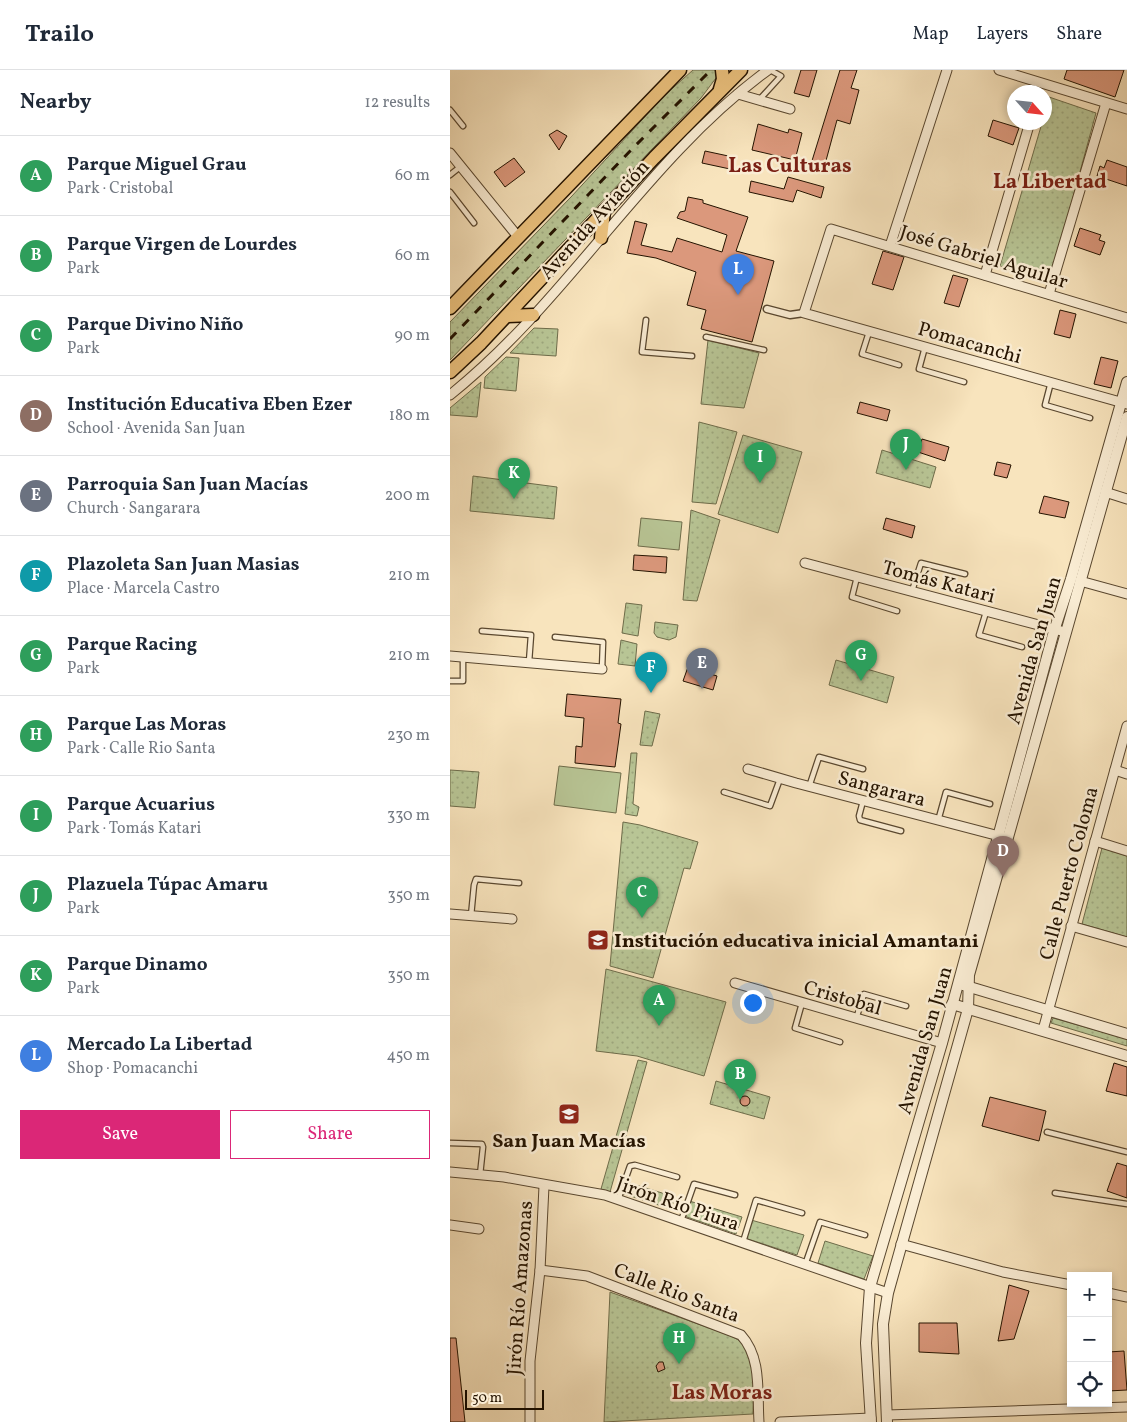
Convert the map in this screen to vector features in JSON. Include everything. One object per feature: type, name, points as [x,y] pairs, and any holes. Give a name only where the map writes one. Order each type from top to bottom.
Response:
[{"type":"main road","name":"Avenida Aviación","points":[[450,308],[680,70]]},
{"type":"main road","points":[[718,92],[723,79],[722,70]]},
{"type":"main road","name":"Avenida Aviación","points":[[450,372],[507,316],[604,211],[741,70]]},
{"type":"main road","points":[[601,238],[604,211]]},
{"type":"main road","points":[[507,316],[532,315]]},
{"type":"street","name":"Avenida Aviación","points":[[450,395],[503,348],[691,139],[738,94],[769,70]]},
{"type":"street","points":[[890,246],[947,70]]},
{"type":"street","points":[[999,70],[1034,85]]},
{"type":"street","points":[[1052,91],[1127,109]]},
{"type":"street","points":[[738,94],[790,109]]},
{"type":"street","points":[[1049,294],[1106,103]]},
{"type":"street","points":[[984,275],[1028,130]]},
{"type":"street","points":[[450,153],[519,238]]},
{"type":"street","name":"José Gabriel Aguilar","points":[[804,313],[830,228],[1127,318]]},
{"type":"street","points":[[767,309],[790,315],[804,313]]},
{"type":"street","name":"Pomacanchi","points":[[804,313],[1124,403]]},
{"type":"street","name":"Avenida San Juan","points":[[887,1418],[883,1324],[888,1293],[968,1009],[970,975],[1004,837],[1060,632],[1071,579],[1124,403],[1127,382]]},
{"type":"street","name":"Avenida San Juan","points":[[1060,632],[1080,581],[1127,417]]},
{"type":"street","points":[[1105,492],[1127,499]]},
{"type":"street","name":"Tomás Katari","points":[[805,563],[1060,632]]},
{"type":"street","points":[[1080,581],[1127,594]]},
{"type":"street","points":[[450,656],[602,669]]},
{"type":"street","name":"Calle Puerto Coloma","points":[[1043,1030],[1127,726]]},
{"type":"street","name":"Sangarara","points":[[748,768],[809,787],[1004,837]]},
{"type":"street","points":[[1115,770],[1127,774]]},
{"type":"street","name":"Avenida San Juan","points":[[871,1420],[866,1343],[870,1287],[942,1044],[952,1004],[1004,837]]},
{"type":"street","points":[[1095,841],[1127,850]]},
{"type":"street","points":[[450,914],[512,919]]},
{"type":"street","points":[[1072,926],[1127,942]]},
{"type":"street","name":"Cristobal","points":[[735,983],[942,1044]]},
{"type":"street","points":[[958,984],[1127,1034]]},
{"type":"street","points":[[952,1004],[1127,1056]]},
{"type":"street","name":"Jirón Río Piura","points":[[450,1172],[504,1177],[544,1186],[605,1195],[888,1293]]},
{"type":"street","name":"Jirón Río Amazonas","points":[[530,1422],[530,1361],[540,1270],[544,1186]]},
{"type":"street","points":[[450,1225],[479,1229]]},
{"type":"street","points":[[901,1244],[1003,1272],[1067,1284]]},
{"type":"street","name":"Calle Rio Santa","points":[[540,1270],[587,1276],[741,1335],[748,1343],[756,1360],[759,1422]]},
{"type":"street","points":[[1112,1294],[1127,1297]]},
{"type":"street","points":[[887,1418],[1127,1407]]},
{"type":"street","points":[[780,1422],[871,1420]]},
{"type":"lane","points":[[759,100],[781,76],[769,70]]},
{"type":"lane","points":[[450,110],[463,126]]},
{"type":"lane","points":[[450,175],[460,167]]},
{"type":"lane","points":[[450,192],[474,223]]},
{"type":"lane","points":[[646,320],[642,352],[692,356]]},
{"type":"lane","points":[[869,332],[862,354],[899,365]]},
{"type":"lane","points":[[706,337],[764,350]]},
{"type":"lane","points":[[925,347],[919,369],[964,382]]},
{"type":"lane","points":[[1051,382],[1045,405],[1090,418]]},
{"type":"lane","points":[[912,592],[921,563],[965,574]]},
{"type":"lane","points":[[858,577],[852,597],[897,611]]},
{"type":"lane","points":[[986,612],[979,635],[1022,647]]},
{"type":"lane","points":[[482,631],[531,635],[529,664]]},
{"type":"lane","points":[[555,637],[603,642],[602,669]]},
{"type":"lane","points":[[450,681],[463,681],[463,657]]},
{"type":"lane","points":[[809,787],[819,756],[863,769]]},
{"type":"lane","points":[[724,792],[770,806],[780,779]]},
{"type":"lane","points":[[938,821],[946,792],[990,804]]},
{"type":"lane","points":[[862,801],[860,820],[901,831]]},
{"type":"lane","points":[[471,916],[476,879],[519,883]]},
{"type":"lane","points":[[856,1019],[864,994],[906,1006]]},
{"type":"lane","points":[[802,1003],[795,1028],[840,1042]]},
{"type":"lane","points":[[1047,1132],[1127,1152]]},
{"type":"lane","points":[[450,1143],[482,1144],[484,1146],[480,1175]]},
{"type":"lane","points":[[618,1200],[630,1166],[635,1164],[677,1177]]},
{"type":"lane","points":[[681,1222],[694,1184],[735,1195]]},
{"type":"lane","points":[[1055,1193],[1127,1204]]},
{"type":"lane","points":[[743,1244],[756,1200],[802,1212]]},
{"type":"lane","points":[[804,1265],[820,1222],[865,1234]]},
{"type":"green space","points":[[693,70],[722,70],[701,98],[450,360],[450,322],[571,197],[665,95]]},
{"type":"green space","points":[[1052,98],[1096,113],[1050,282],[1000,266],[1040,130],[1052,130]]},
{"type":"green space","points":[[534,328],[558,329],[556,356],[510,353]]},
{"type":"green space","points":[[708,340],[759,353],[744,408],[701,404]]},
{"type":"green space","points":[[506,357],[519,358],[516,391],[484,388],[485,377]]},
{"type":"green space","points":[[481,382],[477,417],[450,415],[450,408]]},
{"type":"green space","points":[[699,422],[737,432],[716,504],[692,502]]},
{"type":"green space","points":[[743,435],[802,452],[778,533],[718,514]]},
{"type":"green space","points":[[882,450],[936,467],[930,488],[876,473]]},
{"type":"green space","points":[[473,476],[557,487],[554,519],[470,511]]},
{"type":"green space","points":[[691,510],[720,520],[697,601],[683,600]]},
{"type":"green space","points":[[641,518],[682,522],[679,550],[638,546]]},
{"type":"green space","points":[[626,603],[642,605],[638,636],[622,633]]},
{"type":"green space","points":[[655,622],[678,625],[676,637],[669,640],[657,637],[654,633]]},
{"type":"green space","points":[[621,640],[637,644],[635,666],[618,664]]},
{"type":"green space","points":[[836,660],[894,677],[887,703],[829,685]]},
{"type":"green space","points":[[645,711],[660,714],[652,746],[640,745]]},
{"type":"green space","points":[[631,753],[637,753],[633,804],[639,807],[637,816],[625,814]]},
{"type":"green space","points":[[559,766],[621,773],[616,813],[554,805]]},
{"type":"green space","points":[[450,770],[479,772],[475,808],[450,806]]},
{"type":"green space","points":[[623,822],[698,842],[690,869],[684,868],[653,978],[610,966]]},
{"type":"green space","points":[[1102,848],[1127,856],[1127,937],[1082,924]]},
{"type":"green space","points":[[606,969],[726,1002],[704,1076],[637,1056],[596,1051]]},
{"type":"green space","points":[[1053,1018],[1127,1039],[1127,1046],[1051,1023]]},
{"type":"green space","points":[[638,1060],[647,1062],[610,1192],[601,1189]]},
{"type":"green space","points":[[716,1081],[770,1097],[764,1119],[710,1104]]},
{"type":"green space","points":[[620,1180],[675,1197],[671,1209],[615,1191]]},
{"type":"green space","points":[[686,1200],[742,1217],[736,1234],[681,1215]]},
{"type":"green space","points":[[751,1220],[804,1235],[797,1255],[745,1238]]},
{"type":"green space","points":[[825,1241],[873,1256],[864,1279],[818,1263]]},
{"type":"green space","points":[[610,1292],[731,1336],[741,1342],[748,1352],[753,1369],[753,1414],[604,1422]]},
{"type":"building","points":[[801,70],[817,70],[809,97],[794,93]]},
{"type":"building","points":[[840,70],[857,70],[851,88],[859,90],[850,124],[837,120],[824,168],[811,164]]},
{"type":"building","points":[[1067,70],[1124,70],[1115,97],[1064,79]]},
{"type":"building","points":[[993,120],[1007,124],[1007,130],[1018,130],[1013,145],[988,136]]},
{"type":"building","points":[[758,124],[788,133],[789,129],[802,133],[795,160],[752,150]]},
{"type":"building","points":[[557,130],[567,136],[559,150],[549,135]]},
{"type":"building","points":[[705,151],[733,157],[730,169],[702,163]]},
{"type":"building","points":[[514,158],[525,172],[505,187],[494,172]]},
{"type":"building","points":[[1107,160],[1127,167],[1127,186],[1097,176],[1100,166],[1104,168]]},
{"type":"building","points":[[788,177],[824,187],[821,198],[797,190],[793,202],[749,192],[751,181],[784,189]]},
{"type":"building","points":[[688,197],[703,200],[703,203],[748,217],[736,251],[774,261],[752,342],[701,329],[706,310],[687,305],[696,272],[656,258],[627,253],[635,221],[647,224],[641,245],[672,252],[677,238],[722,252],[727,235],[677,218],[680,212],[685,211]]},
{"type":"building","points":[[1080,228],[1101,235],[1099,240],[1105,242],[1100,255],[1074,246]]},
{"type":"building","points":[[883,251],[904,257],[893,290],[872,284]]},
{"type":"building","points":[[953,275],[968,279],[959,307],[944,303]]},
{"type":"building","points":[[1060,310],[1076,314],[1070,338],[1054,334]]},
{"type":"building","points":[[1101,357],[1118,361],[1111,388],[1094,384]]},
{"type":"building","points":[[860,402],[890,410],[887,421],[857,413]]},
{"type":"building","points":[[922,439],[949,447],[945,461],[918,452]]},
{"type":"building","points":[[997,462],[1011,465],[1007,478],[994,475]]},
{"type":"building","points":[[1044,496],[1069,502],[1065,518],[1039,513]]},
{"type":"building","points":[[886,518],[915,526],[912,538],[883,529]]},
{"type":"building","points":[[634,555],[667,557],[666,573],[633,570]]},
{"type":"building","points":[[688,667],[717,676],[713,690],[683,681]]},
{"type":"building","points":[[567,694],[621,699],[618,723],[621,724],[615,767],[575,763],[576,746],[582,747],[584,718],[565,716]]},
{"type":"building","points":[[1114,1063],[1127,1067],[1127,1096],[1106,1091]]},
{"type":"building","points":[[745,1096],[750,1101],[745,1106],[740,1101]]},
{"type":"building","points":[[990,1097],[1046,1111],[1039,1141],[982,1126]]},
{"type":"building","points":[[1117,1163],[1127,1166],[1127,1198],[1107,1191]]},
{"type":"building","points":[[1009,1285],[1029,1291],[1014,1339],[998,1341]]},
{"type":"building","points":[[919,1323],[957,1323],[959,1354],[919,1352]]},
{"type":"building","points":[[450,1338],[456,1338],[465,1422],[450,1422]]},
{"type":"building","points":[[1124,1351],[1127,1390],[1112,1391],[1112,1352]]},
{"type":"building","points":[[659,1362],[663,1362],[665,1369],[658,1372],[656,1366]]},
{"type":"railway","points":[[450,339],[634,147],[711,70]]},
{"type":"place","name":"Mercado La Libertad","points":[[738,295]]},
{"type":"place","name":"Plazuela Túpac Amaru","points":[[906,470]]},
{"type":"place","name":"Parque Acuarius","points":[[760,483]]},
{"type":"place","name":"Parque Dinamo","points":[[514,499]]},
{"type":"place","name":"Parque Racing","points":[[861,681]]},
{"type":"place","name":"Parroquia San Juan Macías","points":[[702,689]]},
{"type":"place","name":"Plazoleta San Juan Masias","points":[[651,693]]},
{"type":"place","name":"Institución Educativa Eben Ezer","points":[[1003,877]]},
{"type":"place","name":"Parque Divino Niño","points":[[642,918]]},
{"type":"place","name":"Institución educativa inicial Amantani","points":[[598,940]]},
{"type":"place","name":"Parque Miguel Grau","points":[[659,1026]]},
{"type":"place","name":"Parque Virgen de Lourdes","points":[[740,1100]]},
{"type":"place","name":"San Juan Macías","points":[[569,1114]]},
{"type":"place","name":"Parque Las Moras","points":[[679,1364]]},
{"type":"district","name":"Las Culturas","points":[[790,165]]},
{"type":"district","name":"La Libertad","points":[[1050,181]]},
{"type":"district","name":"Las Moras","points":[[722,1392]]}]
